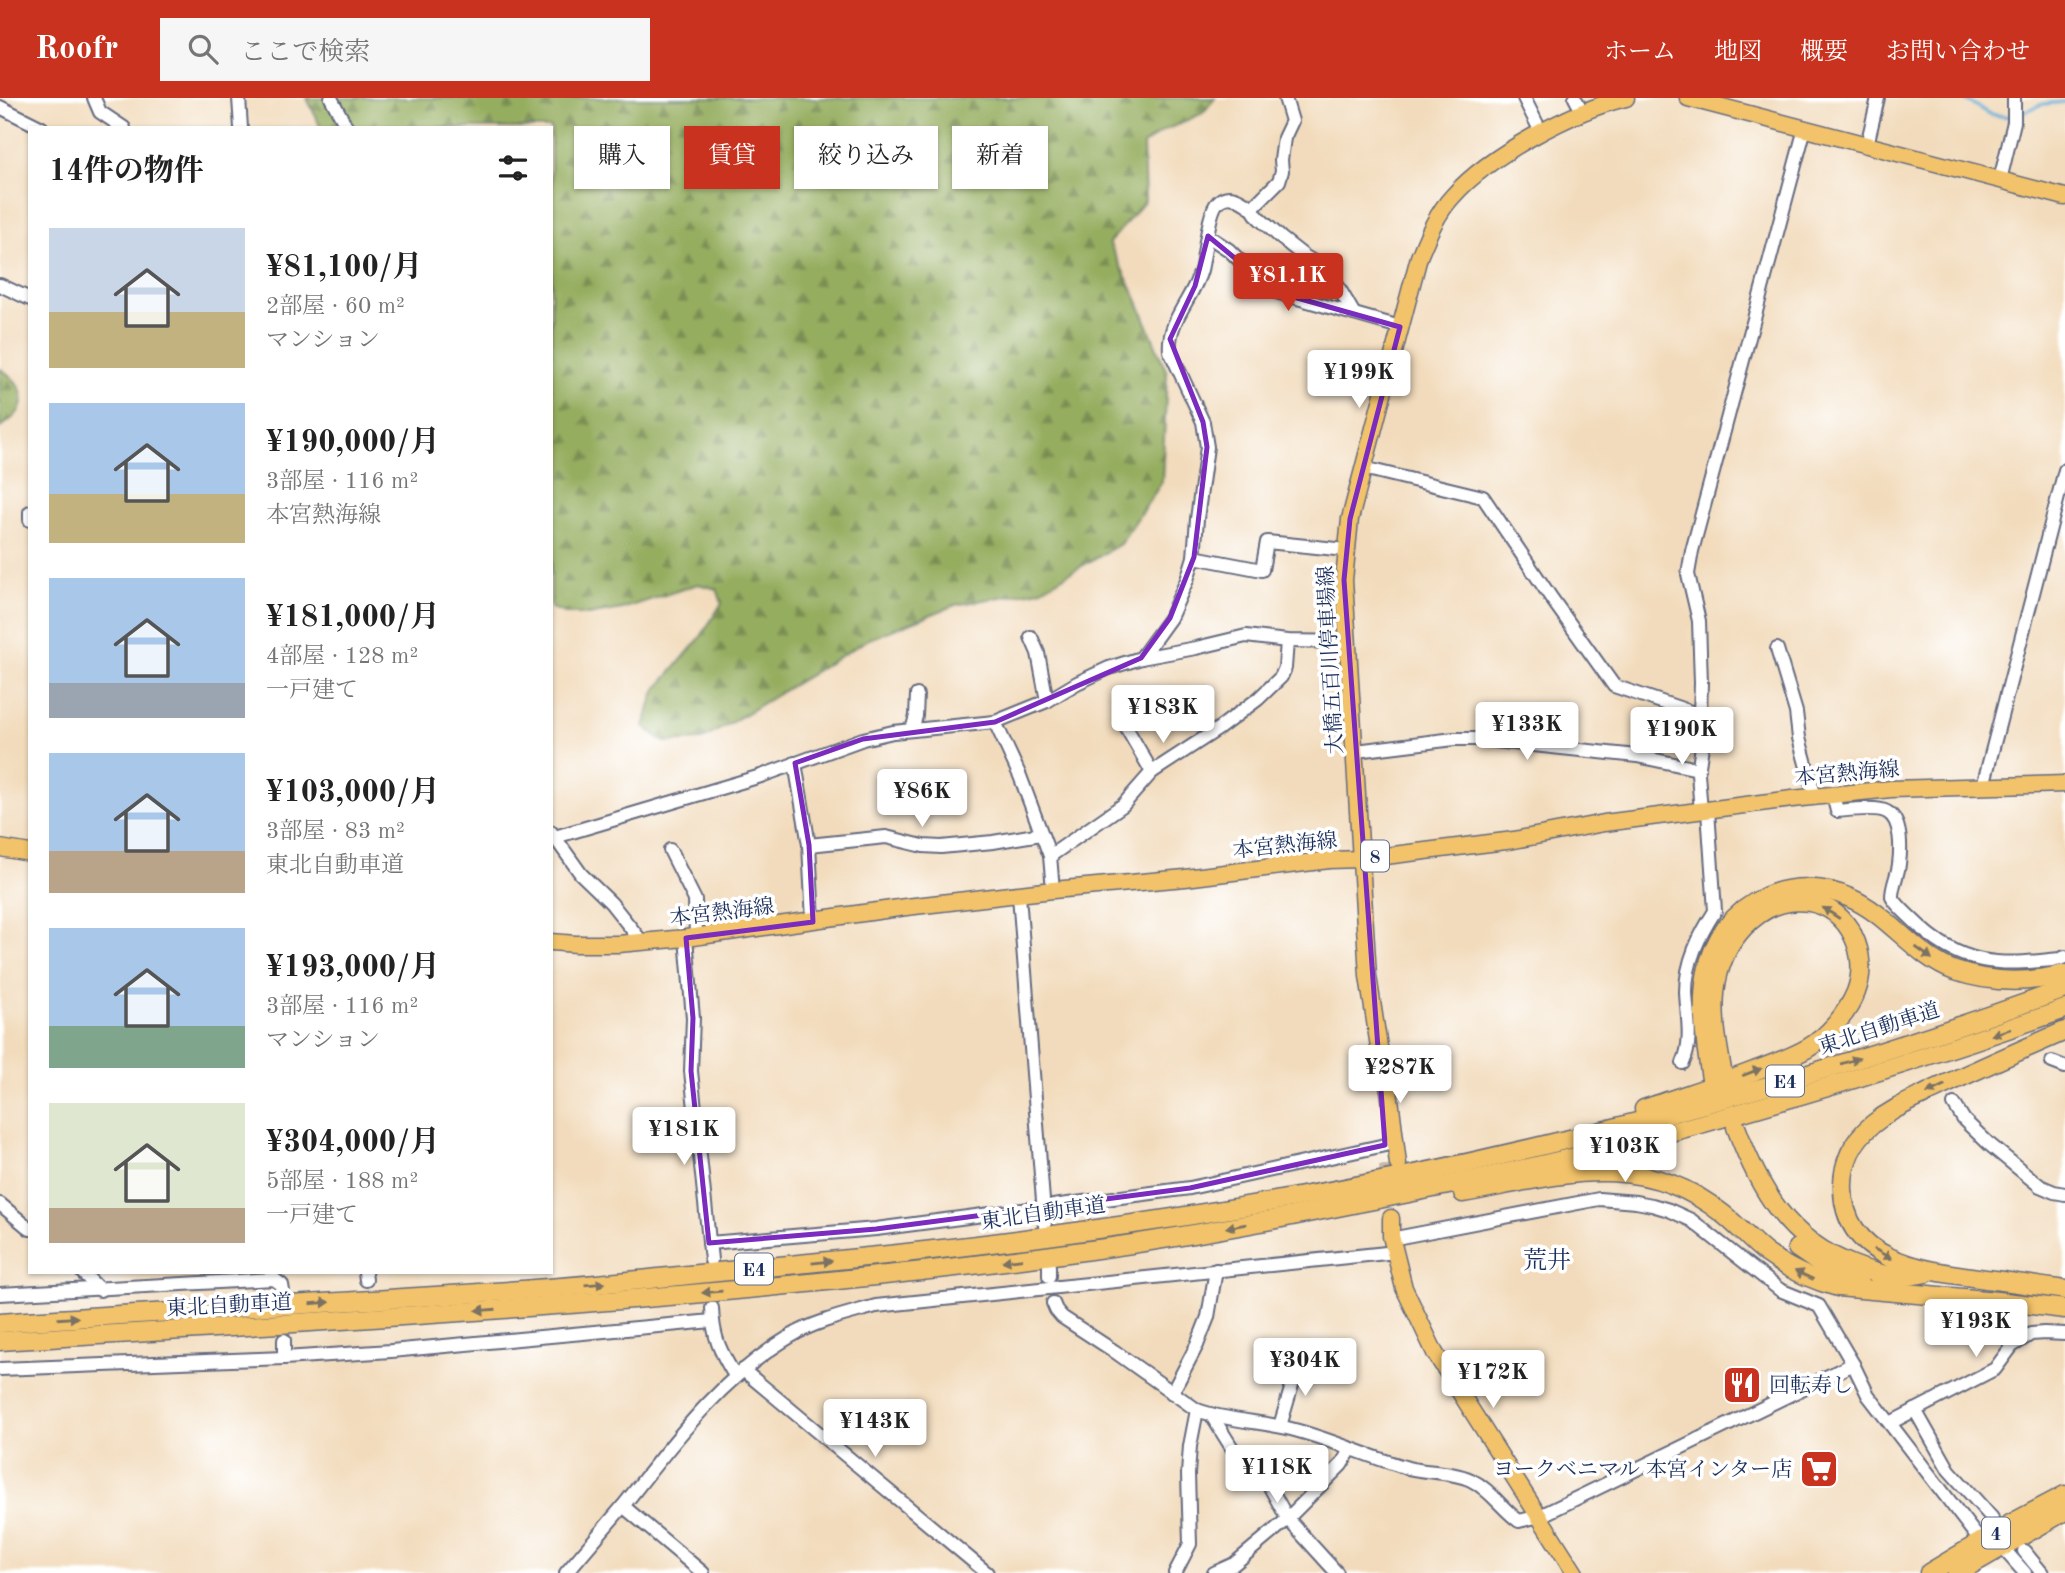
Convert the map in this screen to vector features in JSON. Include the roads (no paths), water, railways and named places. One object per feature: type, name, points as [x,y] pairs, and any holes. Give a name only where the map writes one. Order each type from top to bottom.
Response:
[{"type":"highway","points":[[1501,1155],[1731,1080],[1779,1062],[1809,1047],[1823,1036],[1852,1002],[1860,979],[1861,957],[1853,933],[1835,913],[1810,902],[1772,906],[1751,919],[1735,937],[1722,962],[1715,994],[1717,1077],[1702,1009],[1712,953],[1720,937],[1737,916],[1772,894],[1811,889],[1849,897],[1874,911],[1939,964],[1969,975],[2014,981],[2065,974]]},
{"type":"highway","name":"東北自動車道","points":[[0,1323],[550,1288],[898,1254],[1086,1231],[1216,1211],[1501,1155],[1696,1106],[1986,1017],[2065,989]]},
{"type":"highway","name":"東北自動車道","points":[[0,1341],[541,1307],[896,1274],[1086,1251],[1304,1214],[1476,1179],[1634,1142],[1871,1074],[2065,1009]]},
{"type":"highway","points":[[2065,1031],[1960,1077],[1886,1114],[1861,1135],[1852,1148],[1843,1180],[1843,1197],[1854,1228],[1875,1250],[1889,1258],[1933,1272],[2065,1290]]},
{"type":"highway","points":[[1870,1290],[1808,1256],[1779,1229],[1754,1195],[1733,1153],[1730,1129],[1774,1206],[1793,1228],[1815,1246],[1840,1260],[1869,1271],[1903,1278],[1933,1272]]},
{"type":"highway","points":[[1304,1214],[1426,1200],[1588,1172],[1642,1174],[1682,1187],[1701,1198],[1785,1266],[1829,1285],[2065,1309]]},
{"type":"highway","name":"4","points":[[1929,1573],[2065,1495]]},
{"type":"highway","name":"4","points":[[1957,1573],[2065,1511]]},
{"type":"main road","name":"大橋五百川停車場線","points":[[1379,1047],[1385,1145],[1392,1165],[1389,1090],[1368,976],[1344,580],[1350,519],[1363,468],[1419,257],[1430,229],[1441,212],[1467,181],[1541,132],[1576,102],[1626,98]]},
{"type":"main road","points":[[1688,98],[2065,197]]},
{"type":"main road","name":"本宮熱海線","points":[[553,942],[642,942],[691,937],[1054,890],[1185,878],[1329,860],[1361,859],[1514,840],[1604,824],[1833,795],[1891,789],[2065,784]]},
{"type":"main road","points":[[0,848],[28,853]]},
{"type":"main road","points":[[1396,1217],[1391,1236],[1398,1245],[1404,1289],[1417,1319],[1435,1353],[1575,1573]]},
{"type":"street","points":[[94,98],[100,112],[121,126]]},
{"type":"street","points":[[239,98],[241,126]]},
{"type":"street","points":[[331,98],[346,126]]},
{"type":"street","points":[[1252,208],[1279,181],[1281,175],[1284,138],[1292,121],[1285,98]]},
{"type":"street","points":[[1524,98],[1541,132]]},
{"type":"street","points":[[1867,145],[1878,98]]},
{"type":"street","points":[[2000,180],[2014,122],[2014,98]]},
{"type":"street","points":[[0,107],[38,126]]},
{"type":"street","points":[[1683,1063],[1689,1050],[1686,991],[1690,961],[1715,911],[1699,769],[1705,726],[1700,715],[1699,621],[1688,574],[1805,128]]},
{"type":"street","points":[[1141,658],[1170,618],[1195,557],[1197,519],[1207,447],[1206,433],[1170,351],[1170,339],[1177,317],[1195,286],[1212,211],[1222,199],[1234,197],[1252,208],[1281,238],[1329,271],[1354,314]]},
{"type":"street","points":[[1208,236],[1228,250],[1266,287],[1276,292],[1400,327]]},
{"type":"street","points":[[0,285],[28,297]]},
{"type":"street","points":[[1363,468],[1483,497],[1614,686],[1700,715]]},
{"type":"street","points":[[1983,786],[2065,470]]},
{"type":"street","points":[[1195,557],[1262,570],[1267,542],[1346,550]]},
{"type":"street","points":[[642,942],[554,840],[761,776],[863,738],[995,722],[1047,701],[1077,683],[1127,661],[1246,636],[1287,641],[1347,642]]},
{"type":"street","points":[[1031,637],[1038,653],[1047,701]]},
{"type":"street","points":[[1050,856],[1123,805],[1152,772],[1258,699],[1281,677],[1285,668],[1287,641]]},
{"type":"street","points":[[1777,649],[1796,712],[1799,738],[1815,797]]},
{"type":"street","points":[[912,730],[916,716],[916,695]]},
{"type":"street","points":[[995,722],[1020,776],[1050,856],[1054,890]]},
{"type":"street","points":[[1123,722],[1152,772]]},
{"type":"street","points":[[1356,751],[1454,739],[1476,739],[1637,757],[1699,769]]},
{"type":"street","points":[[795,763],[809,845],[813,921]]},
{"type":"street","points":[[1833,795],[1837,811],[1878,809],[1885,810],[1893,817],[1900,841],[1899,866],[1892,897],[1934,940],[1959,953],[1997,963],[2019,964],[2060,960],[2065,957]]},
{"type":"street","points":[[809,845],[886,837],[923,846],[941,847],[1005,841],[1041,834]]},
{"type":"street","points":[[670,850],[695,900],[691,937],[691,1071],[711,1260]]},
{"type":"street","points":[[1019,895],[1045,1226]]},
{"type":"street","points":[[1954,1104],[1964,1120],[1989,1144],[2040,1186],[2065,1194]]},
{"type":"street","points":[[709,1243],[876,1229],[1190,1188],[1385,1145]]},
{"type":"street","points":[[566,1573],[696,1415],[739,1373],[792,1335],[836,1317],[876,1306],[1216,1270],[1398,1245],[1600,1199],[1636,1202],[1669,1210],[1691,1220],[1780,1290],[1819,1306],[1868,1395],[1981,1542]]},
{"type":"street","points":[[0,1204],[28,1227]]},
{"type":"street","points":[[1172,1393],[1208,1317],[1216,1270]]},
{"type":"street","points":[[84,1274],[100,1290]]},
{"type":"street","points":[[0,1294],[274,1279],[282,1285],[283,1291]]},
{"type":"street","points":[[1053,1303],[1062,1317],[1197,1410],[1212,1416],[1279,1426],[1376,1459],[1426,1472],[1460,1476],[1481,1486],[1505,1511],[1520,1521],[1540,1516],[1853,1364]]},
{"type":"street","points":[[0,1368],[284,1358],[391,1351],[712,1314],[719,1349],[739,1373],[987,1573]]},
{"type":"street","points":[[1890,1423],[1995,1369],[2012,1346],[2031,1334],[2065,1334]]},
{"type":"street","points":[[284,1340],[284,1358]]},
{"type":"street","points":[[1279,1426],[1303,1358]]},
{"type":"street","points":[[1175,1573],[1190,1544],[1188,1474],[1197,1410]]},
{"type":"street","points":[[1915,1410],[1949,1470],[1992,1518]]},
{"type":"street","points":[[1212,1416],[1232,1448],[1270,1488],[1287,1518],[1337,1573]]},
{"type":"street","points":[[1214,1573],[1234,1564],[1287,1518],[1341,1465],[1351,1449]]},
{"type":"street","points":[[622,1506],[703,1573]]},
{"type":"street","points":[[2001,1546],[2025,1573]]},
{"type":"street","points":[[2024,1551],[2042,1573]]},
{"type":"waterway","points":[[1963,98],[1989,114],[2010,117]]},
{"type":"waterway","points":[[2017,115],[2043,104],[2065,102]]},
{"type":"tunnel","points":[[1387,1165],[1391,1218]]},
{"type":"place","name":"回転寿し","points":[[1742,1385]]},
{"type":"place","name":"ヨークベニマル 本宮インター店","points":[[1819,1469]]},
{"type":"district","name":"荒井","points":[[1547,1260]]}]
